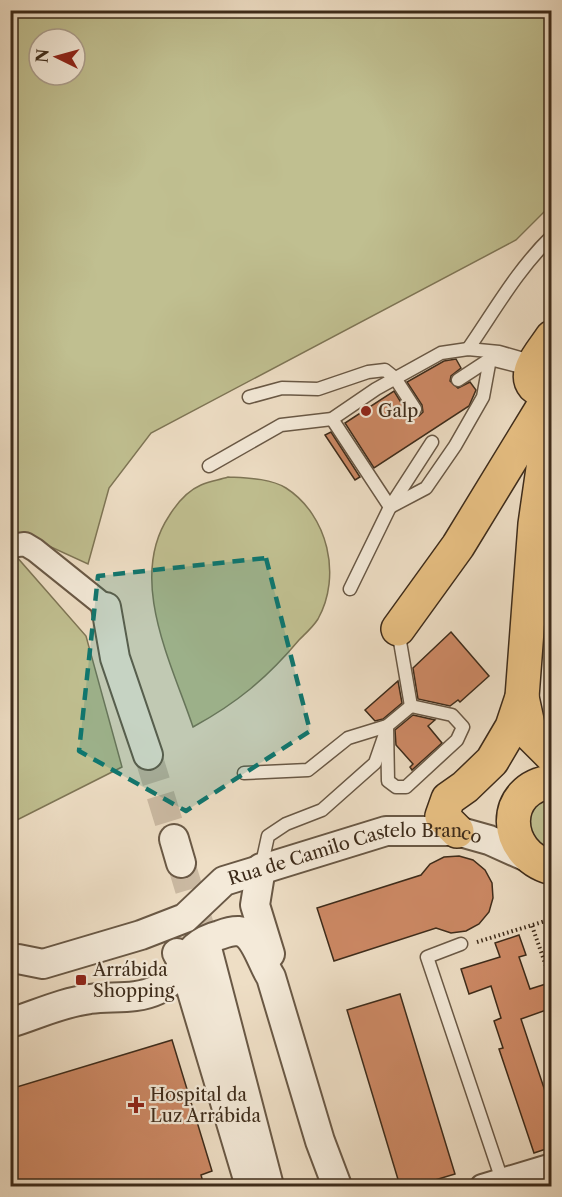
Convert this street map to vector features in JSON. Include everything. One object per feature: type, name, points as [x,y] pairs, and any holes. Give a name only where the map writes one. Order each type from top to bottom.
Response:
[{"type":"main road","points":[[398,628],[458,546],[544,367]]},
{"type":"main road","points":[[457,831],[442,816],[448,799],[465,788],[492,761],[512,727],[522,697],[536,516],[552,406]]},
{"type":"main road","points":[[522,697],[530,734],[552,756]]},
{"type":"main road","name":"Rua de Camilo Castelo Branco","points":[[542,866],[514,834],[513,820],[517,807],[534,787],[552,782]]},
{"type":"street","points":[[10,546],[25,544],[35,550],[106,607],[115,658],[148,755]]},
{"type":"street","name":"Rua de Camilo Castelo Branco","points":[[14,960],[43,964],[148,932],[185,918],[224,881],[261,867],[386,831],[457,831],[489,840],[542,866]]},
{"type":"street","points":[[261,867],[255,905],[271,958],[271,977],[320,1141],[337,1186]]},
{"type":"street","name":"Rua de Camilo Castelo Branco","points":[[14,960],[50,945],[204,899]]},
{"type":"street","points":[[269,1186],[265,1164],[232,1054],[196,958],[190,950],[205,939],[237,931],[250,936],[261,962],[271,977]]},
{"type":"street","points":[[148,932],[167,938],[196,958],[250,1186]]},
{"type":"street","points":[[10,1023],[88,999],[147,993],[168,983],[196,958]]},
{"type":"street","points":[[496,1184],[552,1165]]},
{"type":"lane","points":[[468,349],[531,256],[552,236]]},
{"type":"lane","points":[[209,466],[281,425],[332,419],[395,378],[441,353],[468,349],[499,352],[544,367]]},
{"type":"lane","points":[[458,380],[490,359],[544,367]]},
{"type":"lane","points":[[390,507],[426,488],[455,446],[483,396],[490,359]]},
{"type":"lane","points":[[249,397],[282,388],[318,389],[368,372],[385,370],[395,378],[415,410]]},
{"type":"lane","points":[[332,419],[390,507]]},
{"type":"lane","points":[[350,589],[390,507],[432,442]]},
{"type":"lane","points":[[398,628],[411,706]]},
{"type":"lane","points":[[244,773],[308,770],[348,738],[387,726],[411,706]]},
{"type":"lane","points":[[387,726],[388,781],[396,787],[406,787],[457,740],[463,727],[452,715],[411,706]]},
{"type":"lane","points":[[261,867],[268,836],[286,824],[322,810],[375,763],[387,726]]},
{"type":"lane","points":[[461,944],[427,957],[496,1184]]},
{"type":"path","points":[[461,944],[478,942],[552,919]]},
{"type":"path","points":[[532,926],[552,983]]},
{"type":"highlighted area","points":[[266,558],[310,731],[186,811],[79,751],[98,576]]},
{"type":"shaded area","points":[[11,11],[551,11],[551,205],[516,240],[151,433],[109,488],[88,564],[25,535],[16,556],[86,636],[122,767],[11,823]]},
{"type":"shaded area","points":[[228,477],[273,482],[286,488],[300,500],[312,514],[327,547],[329,584],[318,619],[275,666],[251,689],[224,709],[193,727],[157,622],[152,567],[157,541],[169,516],[179,502],[196,488]]},
{"type":"shaded area","points":[[551,794],[551,855],[544,853],[526,821],[528,812]]},
{"type":"building","points":[[456,359],[461,368],[451,376],[450,381],[458,388],[470,382],[476,390],[469,406],[374,468],[345,423],[394,391],[408,414],[419,416],[423,412],[422,405],[407,382],[444,361]]},
{"type":"building","points":[[331,432],[360,477],[355,480],[325,435]]},
{"type":"building","points":[[451,632],[489,676],[460,702],[458,700],[450,706],[418,699],[413,668]]},
{"type":"building","points":[[398,681],[402,703],[383,719],[375,721],[365,710]]},
{"type":"building","points":[[413,715],[435,720],[428,726],[442,743],[412,770],[410,767],[413,764],[396,745],[395,730]]},
{"type":"building","points":[[459,856],[473,860],[485,870],[492,883],[493,898],[489,912],[479,924],[466,931],[451,933],[436,928],[334,961],[317,908],[421,875],[430,864],[444,857]]},
{"type":"building","points":[[519,935],[526,955],[519,957],[530,989],[552,982],[552,1008],[521,1019],[552,1112],[552,1147],[534,1153],[499,1049],[503,1048],[494,1021],[501,1018],[491,986],[469,994],[461,969],[500,957],[495,943]]},
{"type":"building","points":[[400,994],[455,1174],[415,1186],[400,1186],[347,1010]]},
{"type":"building","name":"Hospital da Luz Arrábida","points":[[172,1040],[212,1171],[201,1175],[204,1186],[10,1186],[10,1089]]},
{"type":"tunnel","points":[[148,755],[174,839]]},
{"type":"tunnel","points":[[181,863],[208,952]]},
{"type":"place","name":"Galp","points":[[366,411]]},
{"type":"place","name":"Arrábida Shopping","points":[[81,980]]},
{"type":"place","name":"Hospital da Luz Arrábida","points":[[136,1105]]}]
